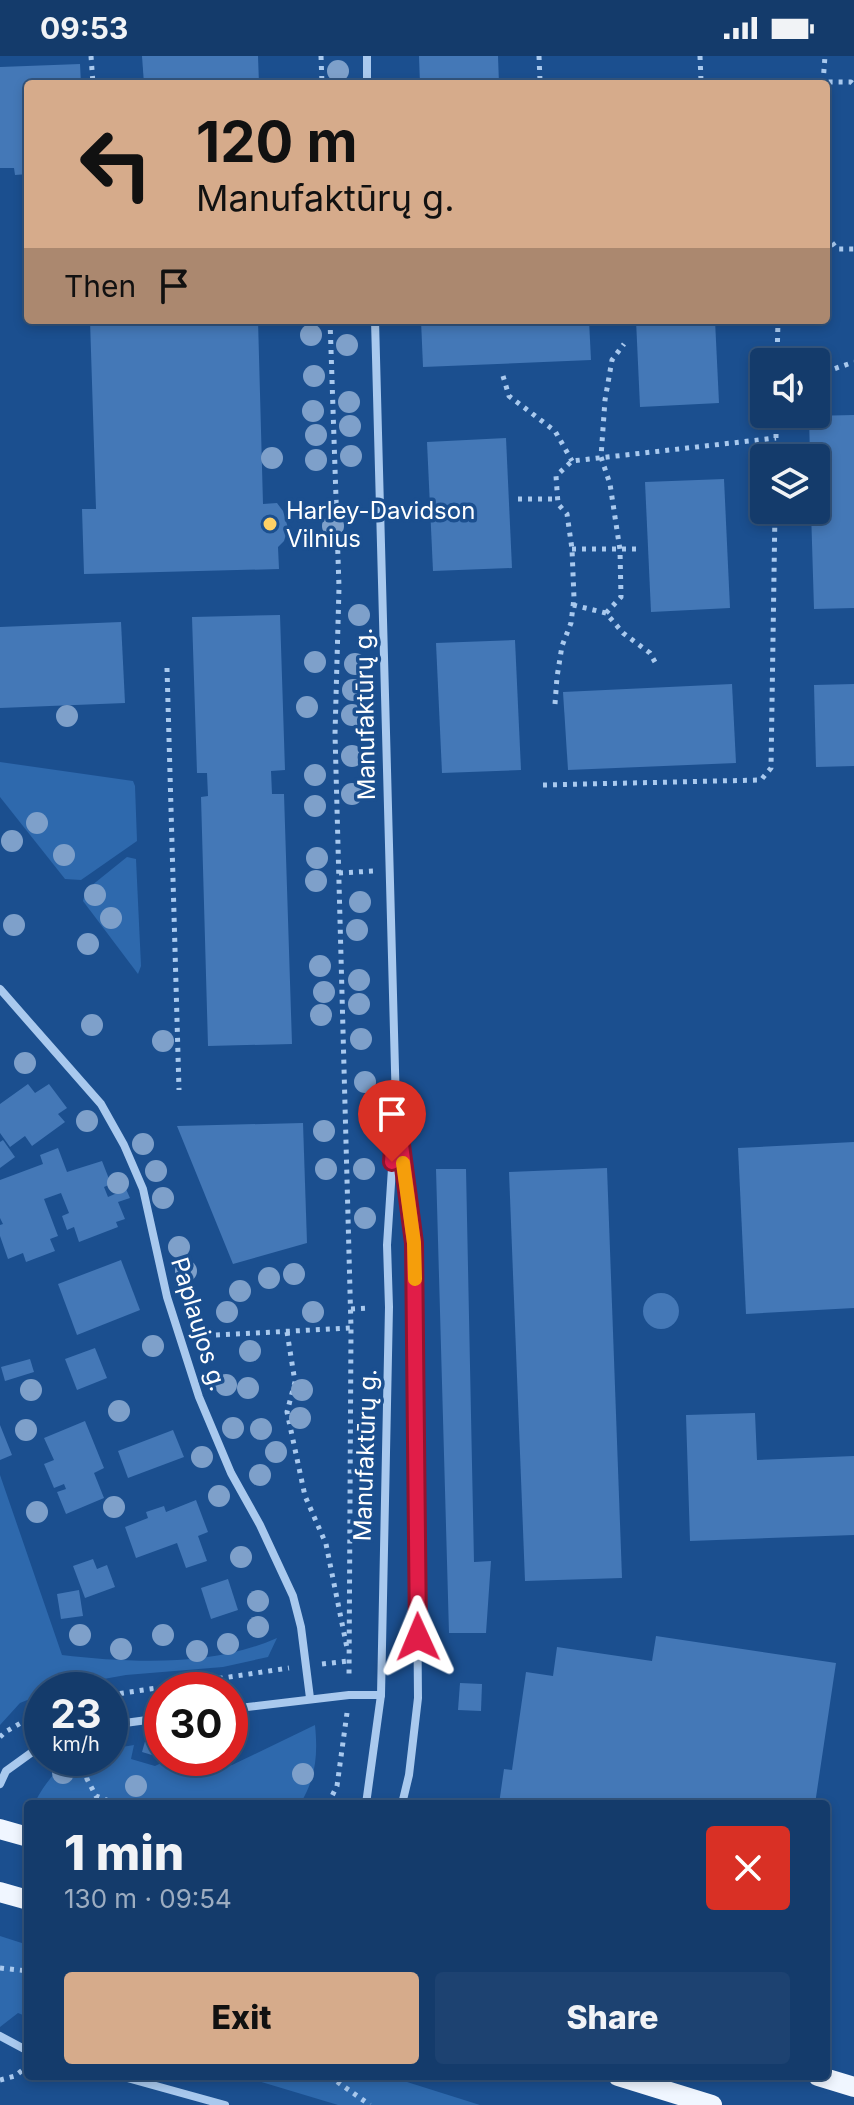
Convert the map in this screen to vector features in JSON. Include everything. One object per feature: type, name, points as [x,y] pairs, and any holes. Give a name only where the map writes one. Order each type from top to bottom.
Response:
[{"type":"main road","points":[[0,1829],[24,1836]]},
{"type":"main road","points":[[0,1892],[24,1899]]},
{"type":"main road","points":[[630,2080],[702,2103]]},
{"type":"main road","points":[[830,2080],[854,2087]]},
{"type":"street","points":[[367,56],[367,80]]},
{"type":"street","name":"Manufaktūrų g.","points":[[367,1800],[381,1695],[389,1307],[387,1245],[396,1107],[375,324]]},
{"type":"street","name":"Paplaujos g.","points":[[0,989],[101,1104],[124,1145],[143,1189],[167,1297],[199,1397],[231,1473],[260,1525],[293,1596],[307,1665],[310,1698]]},
{"type":"street","name":"Manufaktūrų g.","points":[[396,1107],[414,1243],[415,1305],[418,1698],[403,1800]]},
{"type":"street","points":[[248,1707],[310,1698],[381,1695]]},
{"type":"street","points":[[0,1784],[6,1771],[24,1758]]},
{"type":"street","points":[[0,2036],[24,2049]]},
{"type":"street","points":[[134,2080],[225,2105]]},
{"type":"path","points":[[91,56],[93,80]]},
{"type":"path","points":[[321,56],[322,80]]},
{"type":"path","points":[[539,56],[540,80]]},
{"type":"path","points":[[700,56],[701,80]]},
{"type":"path","points":[[823,80],[825,56]]},
{"type":"path","points":[[830,83],[851,82],[854,85]]},
{"type":"path","points":[[830,240],[837,249],[854,249]]},
{"type":"path","points":[[330,324],[339,587],[335,734],[351,1328],[349,1695],[337,1786],[330,1800]]},
{"type":"path","points":[[777,348],[778,324]]},
{"type":"path","points":[[606,613],[621,597],[620,550],[610,484],[601,457],[605,400],[612,360],[624,344]]},
{"type":"path","points":[[830,370],[854,362]]},
{"type":"path","points":[[503,376],[509,396],[555,431],[572,461]]},
{"type":"path","points":[[776,428],[776,444]]},
{"type":"path","points":[[555,704],[559,662],[573,605],[572,549],[567,514],[558,504],[556,476],[572,461],[776,438]]},
{"type":"path","points":[[518,499],[558,499]]},
{"type":"path","points":[[543,785],[761,780],[771,768],[775,524]]},
{"type":"path","points":[[572,549],[639,549]]},
{"type":"path","points":[[573,605],[606,613],[623,633],[650,653],[655,662]]},
{"type":"path","points":[[167,668],[179,1090]]},
{"type":"path","points":[[339,873],[389,871]]},
{"type":"path","points":[[179,1336],[351,1328]]},
{"type":"path","points":[[287,1332],[295,1382],[287,1412],[305,1496],[326,1544],[349,1661]]},
{"type":"path","points":[[128,1692],[349,1661]]},
{"type":"path","points":[[0,1737],[24,1721]]},
{"type":"path","points":[[86,1776],[96,1796],[106,1800]]},
{"type":"path","points":[[0,1968],[24,1971]]},
{"type":"path","points":[[0,2080],[15,2076],[24,2067]]},
{"type":"path","points":[[335,2080],[370,2105]]},
{"type":"shaded area","points":[[0,762],[133,781],[137,841],[81,880],[65,879],[0,797]]},
{"type":"shaded area","points":[[127,857],[136,859],[141,966],[138,974],[83,901],[86,890]]},
{"type":"shaded area","points":[[0,1475],[62,1655],[144,1661],[199,1658],[226,1654],[277,1638],[268,1657],[223,1667],[128,1675],[128,1672],[24,1672],[24,1701],[0,1725]]},
{"type":"shaded area","points":[[315,1725],[315,1766],[302,1800],[36,1800],[53,1776],[128,1776],[128,1746],[134,1745],[131,1759],[144,1763],[144,1776],[248,1776],[248,1757]]},
{"type":"shaded area","points":[[0,1936],[24,1944],[24,2015],[18,2013],[0,2027]]},
{"type":"shaded area","points":[[255,2080],[401,2080],[480,2105],[338,2105]]},
{"type":"building","points":[[142,56],[258,56],[259,80],[144,80]]},
{"type":"building","points":[[419,56],[498,56],[499,80],[420,80]]},
{"type":"building","points":[[80,64],[81,80],[24,80],[24,174],[15,175],[14,168],[0,168],[0,67]]},
{"type":"building","points":[[90,324],[258,324],[263,504],[277,503],[288,528],[284,541],[278,547],[279,569],[84,574],[82,509],[96,509]]},
{"type":"building","points":[[421,324],[589,324],[591,360],[423,367]]},
{"type":"building","points":[[636,324],[715,324],[719,403],[640,407]]},
{"type":"building","points":[[854,415],[854,608],[814,609],[811,524],[830,524],[830,444],[810,444],[809,428],[830,428],[830,416]]},
{"type":"building","points":[[506,438],[512,568],[433,571],[427,442]]},
{"type":"building","points":[[724,479],[730,608],[651,612],[645,482]]},
{"type":"building","points":[[280,615],[285,770],[271,771],[272,794],[284,794],[292,1044],[208,1046],[201,797],[208,796],[207,773],[197,773],[192,617]]},
{"type":"building","points":[[121,622],[125,703],[0,708],[0,627]]},
{"type":"building","points":[[515,640],[521,770],[442,773],[436,643]]},
{"type":"building","points":[[732,684],[736,763],[568,770],[563,692]]},
{"type":"building","points":[[854,684],[854,766],[816,767],[814,685]]},
{"type":"building","points":[[28,1084],[35,1093],[49,1084],[67,1108],[58,1114],[65,1122],[32,1146],[25,1136],[10,1147],[0,1133],[0,1104]]},
{"type":"building","points":[[303,1123],[307,1243],[233,1264],[177,1126]]},
{"type":"building","points":[[3,1140],[15,1157],[0,1168],[0,1142]]},
{"type":"building","points":[[854,1142],[854,1308],[746,1314],[738,1148]]},
{"type":"building","points":[[58,1148],[67,1172],[102,1161],[111,1184],[104,1187],[108,1197],[126,1189],[130,1198],[118,1202],[125,1219],[116,1222],[118,1227],[79,1242],[74,1227],[67,1230],[62,1216],[69,1213],[61,1193],[44,1199],[58,1236],[50,1239],[55,1251],[26,1262],[23,1253],[8,1259],[0,1236],[0,1225],[3,1224],[0,1218],[0,1180],[43,1164],[40,1155]]},
{"type":"building","points":[[607,1168],[622,1578],[525,1581],[509,1172]]},
{"type":"building","points":[[436,1169],[466,1169],[474,1562],[491,1561],[486,1633],[449,1633]]},
{"type":"building","points":[[121,1260],[140,1310],[77,1335],[58,1284]]},
{"type":"building","points":[[661,1293],[674,1298],[679,1311],[674,1324],[661,1329],[648,1324],[643,1311],[648,1298]]},
{"type":"building","points":[[95,1348],[107,1378],[77,1390],[65,1359]]},
{"type":"building","points":[[30,1359],[34,1372],[5,1381],[1,1367]]},
{"type":"building","points":[[755,1413],[757,1460],[854,1456],[854,1535],[690,1541],[686,1415]]},
{"type":"building","points":[[85,1421],[104,1468],[94,1473],[104,1498],[66,1514],[57,1492],[66,1489],[64,1484],[54,1488],[44,1464],[54,1460],[44,1438]]},
{"type":"building","points":[[0,1425],[12,1455],[0,1460]]},
{"type":"building","points":[[173,1430],[184,1457],[128,1478],[118,1451]]},
{"type":"building","points":[[196,1500],[208,1532],[198,1536],[207,1561],[186,1568],[177,1543],[136,1558],[125,1527],[148,1518],[146,1512],[164,1506],[166,1512]]},
{"type":"building","points":[[93,1559],[97,1569],[107,1565],[115,1587],[85,1598],[73,1566]]},
{"type":"building","points":[[228,1579],[238,1610],[211,1619],[201,1588]]},
{"type":"building","points":[[79,1590],[83,1616],[61,1619],[57,1594]]},
{"type":"building","points":[[656,1636],[836,1663],[816,1800],[500,1800],[504,1769],[512,1770],[526,1672],[553,1676],[557,1647],[652,1661]]},
{"type":"building","points":[[460,1683],[482,1684],[481,1711],[458,1710]]},
{"type":"slow traffic","points":[[403,1163],[414,1243],[415,1279]]},
{"type":"place","name":"Harley-Davidson Vilnius","points":[[270,524]]},
{"type":"route","points":[[392,1162],[396,1107],[414,1243],[418,1637]]}]
